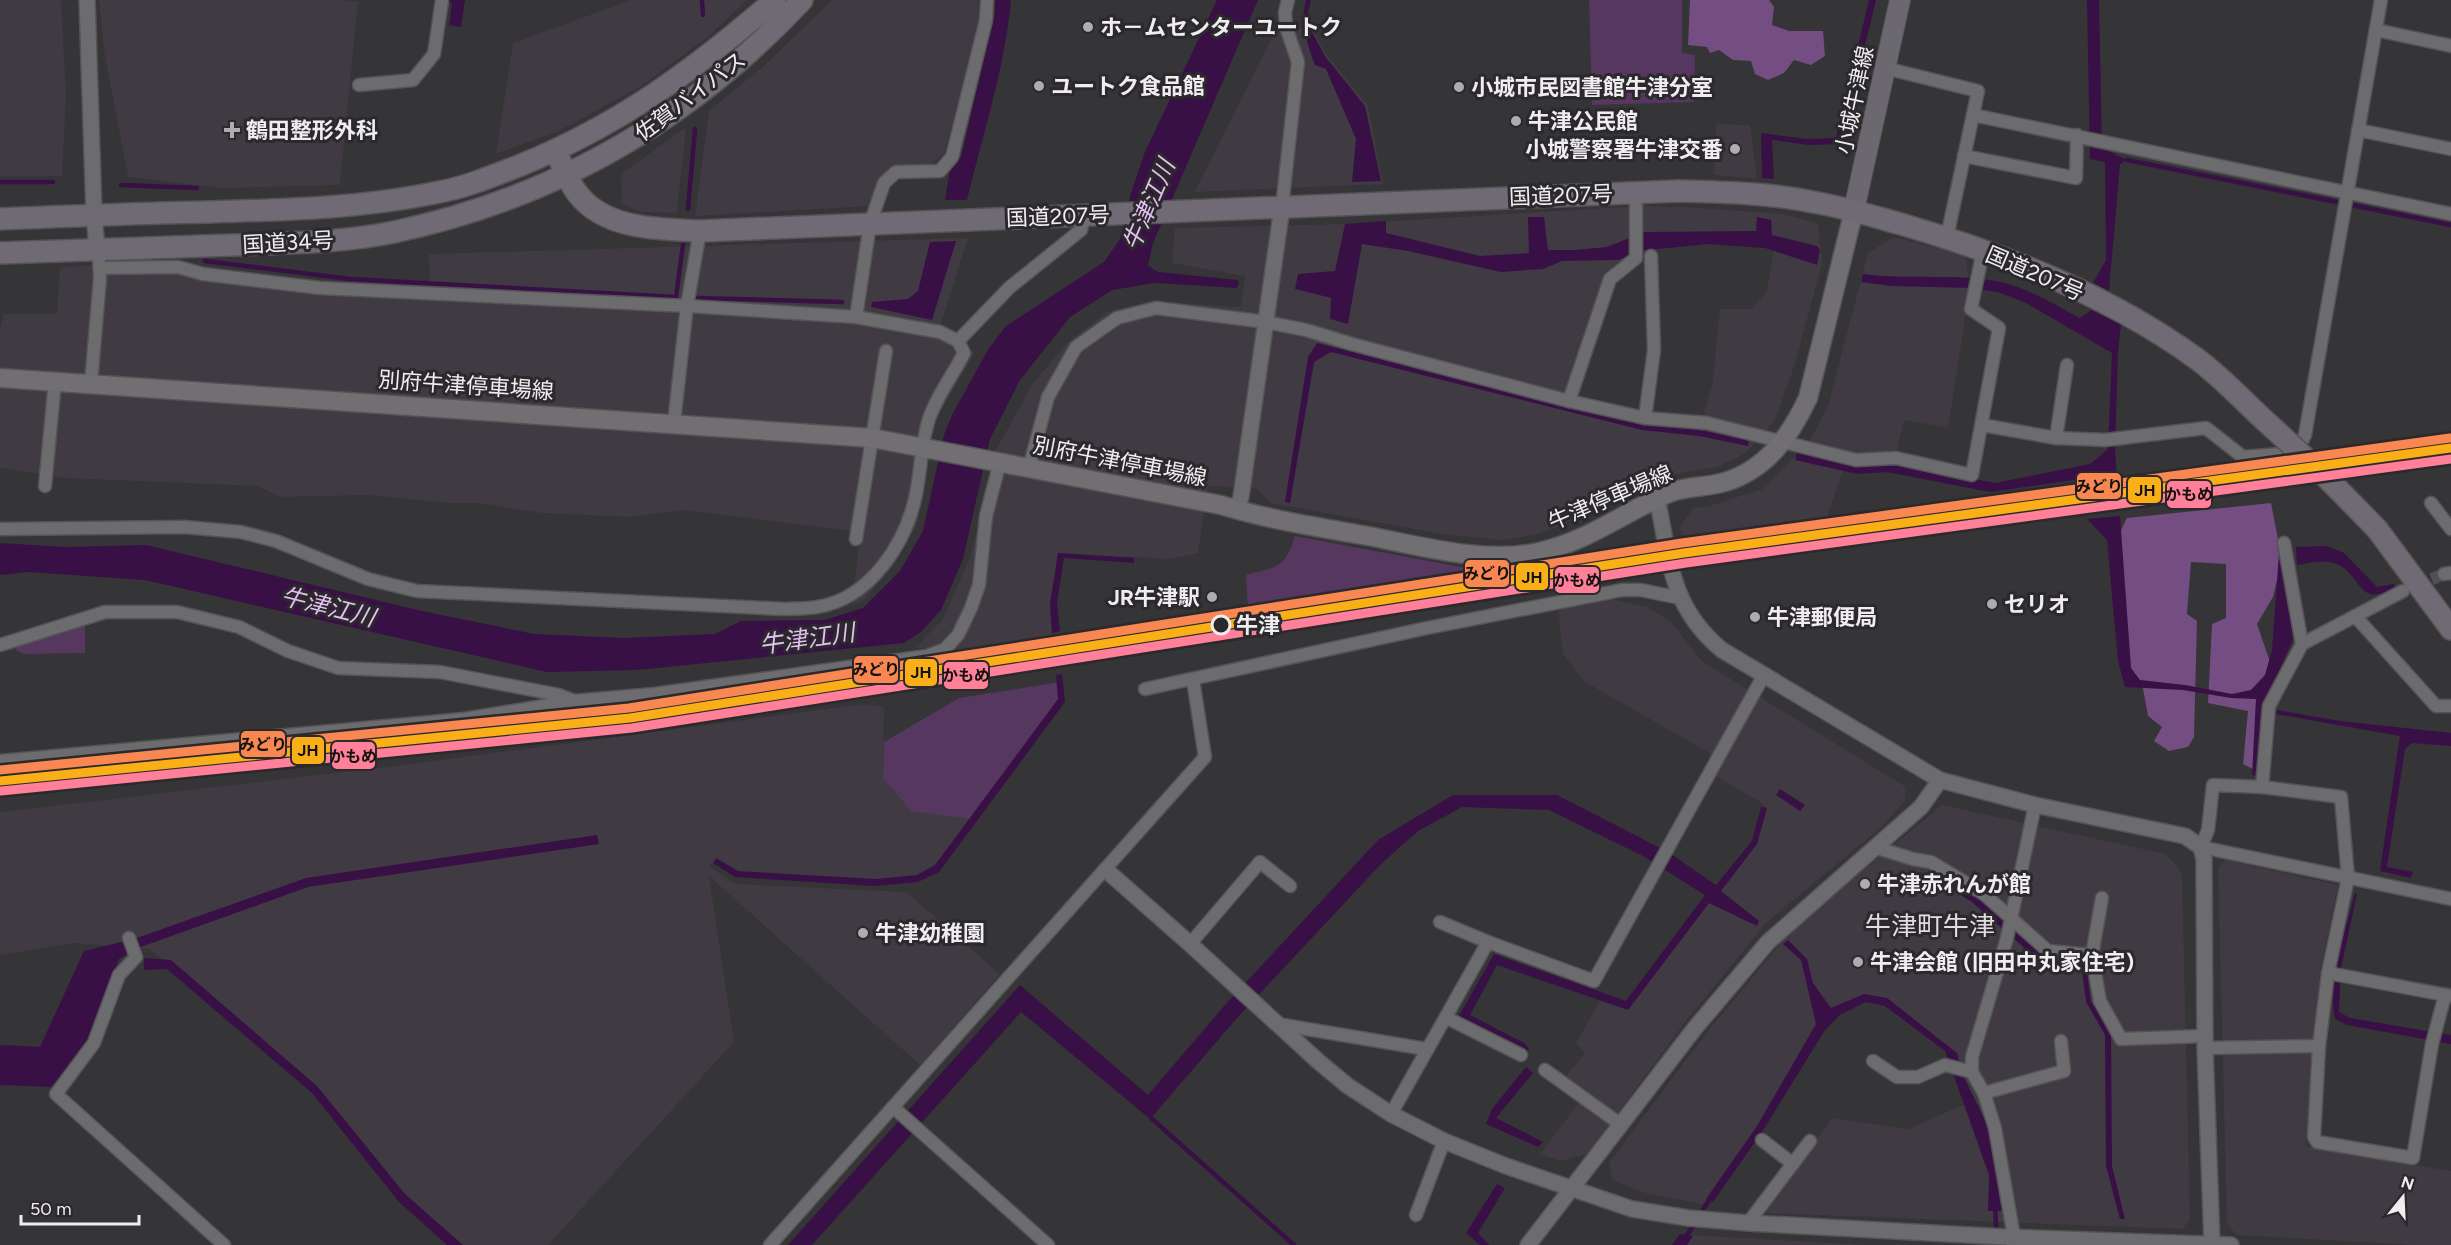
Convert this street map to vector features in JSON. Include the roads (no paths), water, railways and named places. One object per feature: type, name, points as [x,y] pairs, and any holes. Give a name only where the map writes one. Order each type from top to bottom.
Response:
[{"type":"highway","name":"佐賀バイパス","points":[[556,150],[633,109],[690,71],[775,0]]},
{"type":"highway","name":"佐賀バイパス","points":[[567,176],[630,141],[688,103],[773,31],[802,0]]},
{"type":"highway","name":"国道34号","points":[[0,219],[94,214],[291,210],[376,204],[442,192],[501,173],[556,150]]},
{"type":"highway","name":"国道207号","points":[[556,150],[567,176],[585,202],[609,217],[637,227],[700,231],[1636,192],[1710,191],[1767,195],[1854,210],[1947,237],[2072,287],[2142,321],[2199,360],[2327,478],[2377,529],[2451,629]]},
{"type":"highway","name":"国道34号","points":[[0,253],[98,259],[323,241],[393,232],[456,217],[567,176]]},
{"type":"main road","name":"小城牛津線","points":[[1854,210],[1900,0]]},
{"type":"main road","name":"牛津停車場線","points":[[1238,510],[1455,553],[1497,556],[1534,553],[1569,543],[1676,490],[1725,482],[1744,474],[1758,466],[1783,443],[1808,398],[1854,210]]},
{"type":"main road","name":"別府牛津停車場線","points":[[0,378],[872,438],[1238,510]]},
{"type":"street","points":[[87,0],[94,214],[98,259],[91,383]]},
{"type":"street","points":[[856,317],[870,224],[884,183],[896,172],[940,171],[952,157],[986,20],[987,0]]},
{"type":"street","points":[[1238,510],[1282,207],[1298,62],[1286,27],[1285,12],[1288,0]]},
{"type":"street","points":[[1982,425],[2056,438],[2111,440],[2206,428],[2243,457],[2296,453],[2305,435],[2381,0]]},
{"type":"street","points":[[359,85],[413,80],[434,54],[442,3]]},
{"type":"street","points":[[2376,30],[2451,46]]},
{"type":"street","points":[[1885,68],[1978,91],[1947,237]]},
{"type":"street","points":[[1973,115],[2451,214]]},
{"type":"street","points":[[2358,130],[2451,149]]},
{"type":"street","points":[[1964,156],[2076,178],[2081,136]]},
{"type":"street","points":[[1569,401],[1610,279],[1636,258],[1636,192]]},
{"type":"street","points":[[958,341],[1010,288],[1081,230],[1090,215]]},
{"type":"street","points":[[674,423],[687,306],[700,231]]},
{"type":"street","points":[[1029,468],[1048,396],[1076,347],[1117,318],[1156,308],[1266,322],[1306,330],[1569,401],[1645,418],[1707,423],[1856,460],[1896,458],[1972,475],[1999,328],[1971,309],[1983,251]]},
{"type":"street","points":[[1645,418],[1654,350],[1651,256]]},
{"type":"street","points":[[0,529],[183,527],[241,532],[276,541],[368,579],[417,591],[785,609],[818,608],[839,601],[862,589],[889,558],[910,516],[929,418],[964,353],[958,341],[940,332],[856,317],[687,306],[320,288],[203,274],[178,267],[98,259]]},
{"type":"street","points":[[856,539],[886,351]]},
{"type":"street","points":[[2056,438],[2067,365]]},
{"type":"street","points":[[45,486],[56,381]]},
{"type":"street","points":[[0,761],[464,719],[573,700],[654,694],[927,656],[945,649],[958,635],[972,608],[979,585],[986,516],[997,461]]},
{"type":"street","points":[[1658,498],[1680,598],[1688,614],[1709,639],[1722,650],[1940,780],[2035,805],[2185,836],[2201,847],[2451,899]]},
{"type":"street","points":[[2431,503],[2451,529]]},
{"type":"street","points":[[2284,543],[2302,644]]},
{"type":"street","points":[[1145,689],[1294,656],[1622,590],[1641,590],[1680,598]]},
{"type":"street","points":[[2262,787],[2269,706],[2302,644],[2403,591]]},
{"type":"street","points":[[0,645],[105,612],[177,612],[240,627],[288,651],[338,668],[440,672],[559,695],[573,700]]},
{"type":"street","points":[[2355,616],[2436,706],[2451,706]]},
{"type":"street","points":[[1440,922],[1594,981],[1764,675]]},
{"type":"street","points":[[770,1245],[1205,757],[1193,680]]},
{"type":"street","points":[[1528,1245],[1695,1028],[1768,942],[1921,807],[1940,780]]},
{"type":"street","points":[[2212,1244],[2204,1042],[2204,859],[2201,847],[2208,830],[2213,784],[2262,787],[2341,797],[2348,878],[2328,973],[2319,1046],[2314,1137],[2317,1142],[2413,1158],[2432,1044],[2448,996],[2328,973]]},
{"type":"street","points":[[2006,1239],[1995,1128],[1984,1093],[1972,1072],[1972,1057],[2007,938],[2035,805]]},
{"type":"street","points":[[1874,847],[1931,862],[1984,894],[2048,951],[2092,954]]},
{"type":"street","points":[[1190,944],[1260,862],[1290,886]]},
{"type":"street","points":[[1106,870],[1348,1086],[1391,1114],[1444,1141],[1572,1189],[1632,1209],[1706,1220],[2006,1239],[2231,1245]]},
{"type":"street","points":[[2102,898],[2092,954],[2100,1001],[2121,1039],[2319,1046]]},
{"type":"street","points":[[129,938],[136,957],[119,975],[94,1043],[56,1094],[224,1245]]},
{"type":"street","points":[[1391,1114],[1488,942]]},
{"type":"street","points":[[1447,1018],[1521,1055]]},
{"type":"street","points":[[1277,1024],[1426,1049]]},
{"type":"street","points":[[1984,1093],[2064,1071],[2061,1041]]},
{"type":"street","points":[[1873,1061],[1897,1077],[1918,1077],[1945,1065],[1972,1072]]},
{"type":"street","points":[[1545,1070],[1620,1124]]},
{"type":"street","points":[[893,1107],[1048,1245]]},
{"type":"street","points":[[1762,1140],[1792,1164]]},
{"type":"street","points":[[1416,1215],[1444,1141]]},
{"type":"street","points":[[1749,1223],[1810,1141]]},
{"type":"water","points":[[432,0],[465,0],[461,27],[449,25],[452,3]]},
{"type":"water","points":[[995,0],[1011,0],[1004,50],[993,100],[967,200],[945,200],[950,169],[961,157],[995,12]]},
{"type":"water","name":"牛津江川","points":[[1217,0],[1258,0],[1153,243],[1148,266],[1158,272],[1238,280],[1237,288],[1155,283],[1112,290],[1070,317],[1020,380],[990,439],[963,559],[941,610],[921,632],[904,643],[637,670],[547,672],[145,580],[29,572],[0,575],[0,543],[65,547],[146,545],[422,611],[534,634],[624,638],[715,634],[741,621],[824,620],[863,608],[900,571],[923,531],[944,435],[952,415],[989,348],[1006,326],[1104,262],[1120,239],[1131,193],[1145,152]]},
{"type":"water","points":[[1306,0],[1311,0],[1308,12],[1311,30],[1325,56],[1365,106],[1381,181],[1352,182],[1356,139],[1326,69],[1315,65],[1304,25]]},
{"type":"water","points":[[1869,0],[1876,0],[1841,144],[1809,145],[1772,140],[1774,179],[1762,178],[1761,133],[1808,139],[1836,138]]},
{"type":"water","points":[[2087,0],[2099,0],[2102,148],[2127,160],[2120,164],[2109,291],[2093,283],[2106,260],[2105,162],[2090,159]]},
{"type":"water","points":[[1528,217],[1544,217],[1548,250],[1607,247],[1644,232],[1756,231],[1757,217],[1771,220],[1772,235],[1817,246],[1820,250],[1817,265],[1765,248],[1707,244],[1639,251],[1618,260],[1562,261],[1543,269],[1501,272],[1408,251],[1362,244],[1348,324],[1330,319],[1331,298],[1295,289],[1298,274],[1335,271],[1345,224],[1386,221],[1386,233],[1480,256],[1529,253]]},
{"type":"water","points":[[956,241],[932,320],[871,307],[872,302],[908,299],[918,291],[930,242]]},
{"type":"water","points":[[1863,274],[1967,278],[2001,282],[2031,293],[2080,318],[2091,310],[2121,324],[2115,448],[2117,483],[2080,484],[2074,480],[1990,492],[1887,472],[1857,474],[1795,460],[1797,453],[1857,466],[1896,464],[1996,483],[2090,464],[2108,449],[2112,353],[2026,303],[1998,292],[1970,288],[1891,286],[1861,282]]},
{"type":"water","points":[[1317,343],[1641,425],[1699,430],[1749,440],[1748,446],[1699,436],[1642,430],[1331,352],[1314,362],[1290,503],[1285,502],[1308,357]]},
{"type":"water","points":[[2120,516],[2131,668],[2140,680],[2185,685],[2232,694],[2251,690],[2265,675],[2272,650],[2279,553],[2284,551],[2293,639],[2263,708],[2256,776],[2252,775],[2256,699],[2231,698],[2183,690],[2125,687],[2118,661],[2107,540],[2087,519]]},
{"type":"water","points":[[2327,546],[2344,553],[2377,587],[2394,584],[2395,587],[2383,593],[2368,593],[2347,571],[2334,563],[2318,562],[2297,565],[2296,547]]},
{"type":"water","points":[[1058,553],[1134,558],[1134,563],[1064,558],[1057,603],[1060,631],[1052,633],[1050,604]]},
{"type":"water","points":[[1062,674],[1065,702],[939,872],[918,882],[874,886],[735,877],[713,863],[716,858],[738,871],[875,879],[917,875],[935,865],[1058,699],[1056,675]]},
{"type":"water","points":[[2277,710],[2340,721],[2451,733],[2451,746],[2412,743],[2405,749],[2387,867],[2413,872],[2411,878],[2380,871],[2400,736],[2276,714]]},
{"type":"water","points":[[1780,789],[1805,805],[1800,811],[1776,795]]},
{"type":"water","points":[[1453,795],[1557,795],[1668,852],[1716,885],[1752,841],[1761,807],[1767,808],[1757,844],[1721,891],[1759,921],[1757,926],[1709,903],[1628,1010],[1497,965],[1470,1015],[1526,1044],[1529,1050],[1521,1052],[1459,1016],[1494,954],[1626,1001],[1705,895],[1643,856],[1549,810],[1462,807],[1418,831],[1380,865],[1238,1017],[1150,1119],[1021,1012],[812,1245],[788,1245],[1020,985],[1148,1095],[1225,1005],[1378,840]]},
{"type":"water","points":[[597,835],[599,844],[308,887],[138,948],[119,959],[90,1040],[54,1087],[0,1085],[0,1045],[40,1047],[84,951],[134,939],[306,878]]},
{"type":"water","points":[[1932,871],[1974,895],[2049,961],[2086,965],[2091,1001],[2111,1034],[2112,1166],[2125,1219],[2120,1219],[2106,1166],[2105,1035],[2086,1002],[2082,971],[2047,968],[1972,902],[1930,876]]},
{"type":"water","points":[[2355,893],[2357,894],[2341,968],[2339,1012],[2350,1018],[2451,1035],[2451,1044],[2347,1025],[2335,1019],[2333,990],[2335,973]]},
{"type":"water","points":[[1788,940],[1807,959],[1813,983],[1831,1008],[1864,994],[1887,998],[1957,1053],[1963,1075],[1987,1124],[1999,1175],[2002,1211],[1988,1211],[1989,1175],[1945,1051],[1885,1006],[1866,1002],[1840,1015],[1825,1030],[1764,1129],[1713,1202],[1706,1199],[1757,1126],[1816,1024],[1801,960],[1783,944]]},
{"type":"water","points":[[144,958],[171,960],[317,1086],[405,1194],[463,1245],[447,1245],[399,1202],[312,1093],[167,969],[144,970]]},
{"type":"water","points":[[1526,1067],[1533,1073],[1496,1118],[1543,1142],[1538,1147],[1486,1124],[1492,1109]]},
{"type":"water","points":[[1497,1184],[1505,1188],[1478,1233],[1489,1245],[1480,1245],[1466,1233]]},
{"type":"water","points":[[1680,1234],[1693,1236],[1687,1245],[1672,1245]]},
{"type":"waterway","points":[[702,0],[703,15]]},
{"type":"waterway","points":[[688,209],[695,129]]},
{"type":"waterway","points":[[2127,160],[2451,225]]},
{"type":"waterway","points":[[0,182],[53,182]]},
{"type":"waterway","points":[[121,185],[197,188]]},
{"type":"waterway","points":[[205,261],[350,279],[676,297],[683,245]]},
{"type":"waterway","points":[[698,298],[842,302]]},
{"type":"waterway","points":[[1151,1118],[1294,1245]]},
{"type":"waterway","points":[[1699,1216],[1709,1200]]},
{"type":"waterway","points":[[1995,1206],[1997,1245]]},
{"type":"waterway","points":[[1687,1235],[1695,1223]]},
{"type":"tunnel","points":[[2415,586],[2444,574]]},
{"type":"place","name":"ホ－ムセンターユートク","points":[[1088,27]]},
{"type":"place","name":"ユートク食品館","points":[[1039,86]]},
{"type":"place","name":"小城市民図書館牛津分室","points":[[1459,87]]},
{"type":"place","name":"牛津公民館","points":[[1516,121]]},
{"type":"place","name":"鶴田整形外科","points":[[232,130]]},
{"type":"place","name":"小城警察署牛津交番","points":[[1735,149]]},
{"type":"place","name":"JR牛津駅","points":[[1212,597]]},
{"type":"place","name":"セリオ","points":[[1992,604]]},
{"type":"place","name":"牛津郵便局","points":[[1755,617]]},
{"type":"place","name":"牛津","points":[[1221,625]]},
{"type":"place","name":"牛津赤れんが館","points":[[1865,884]]},
{"type":"place","name":"牛津幼稚園","points":[[863,933]]},
{"type":"place","name":"牛津会館 (旧田中丸家住宅)","points":[[1858,962]]},
{"type":"district","name":"牛津町牛津","points":[[1930,926]]}]
